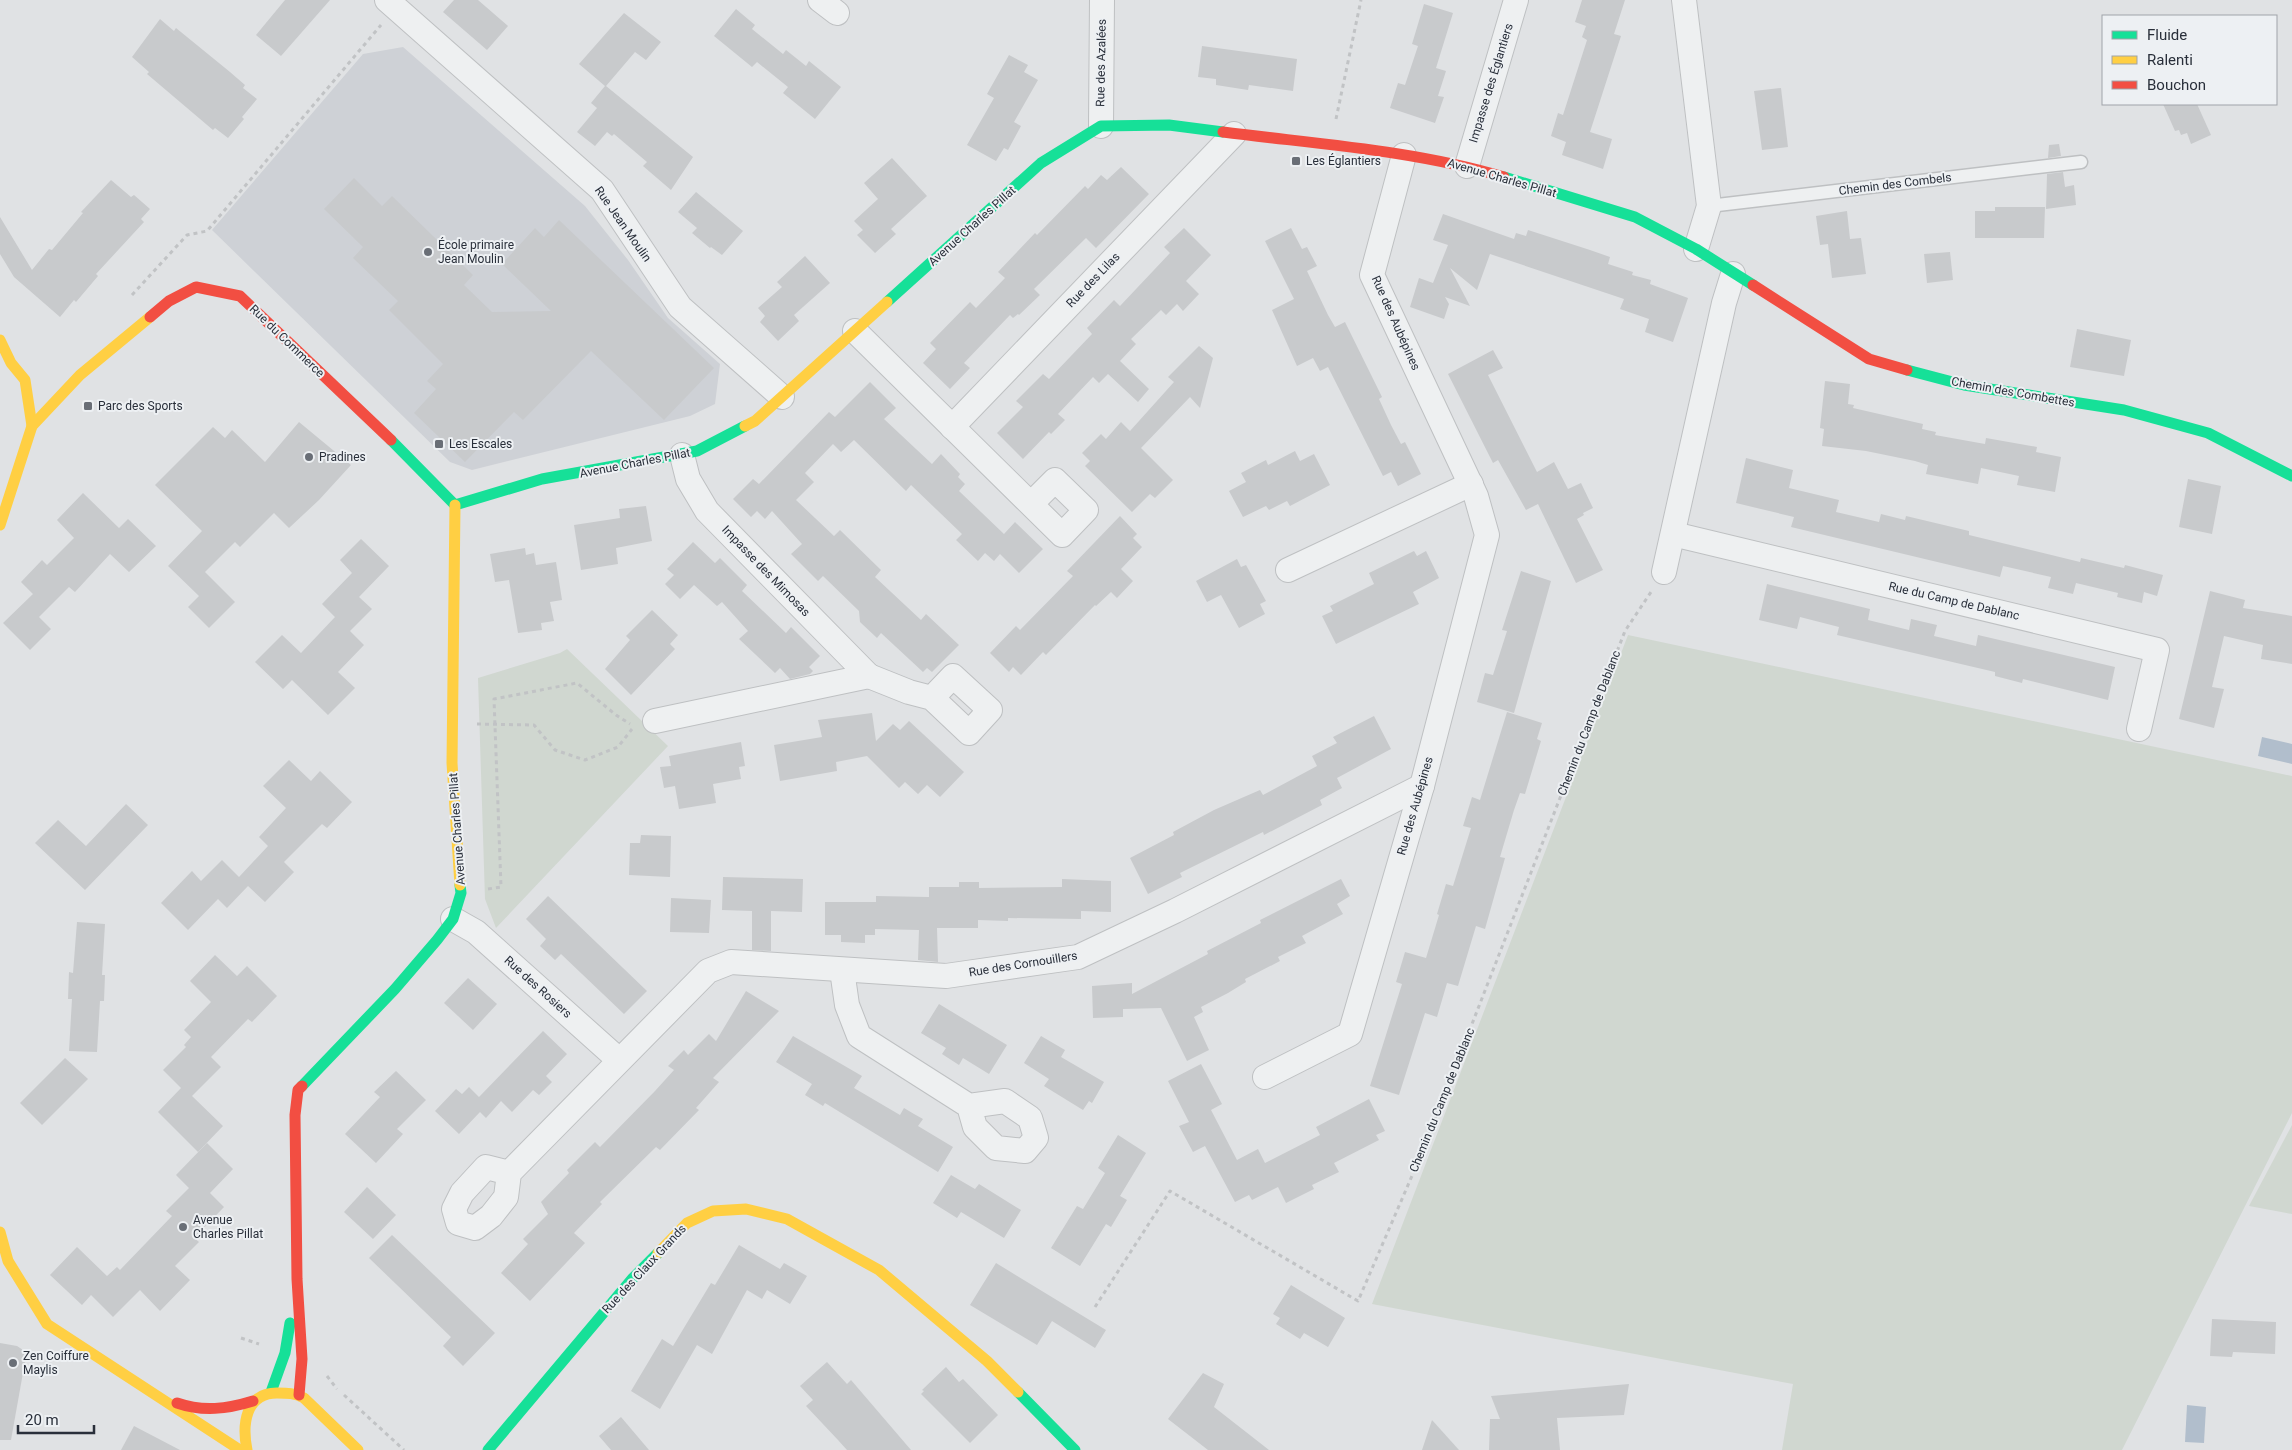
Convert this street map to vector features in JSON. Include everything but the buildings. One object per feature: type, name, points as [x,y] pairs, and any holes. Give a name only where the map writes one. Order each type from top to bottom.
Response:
[{"type":"street","name":"Rue des Azalées","points":[[1101,126],[1102,0]]},
{"type":"street","name":"Impasse des Églantiers","points":[[1467,166],[1516,0]]},
{"type":"street","points":[[1684,0],[1709,206],[1696,249]]},
{"type":"street","name":"Rue Jean Moulin","points":[[391,4],[602,190],[680,307],[782,397]]},
{"type":"street","name":"Avenue Charles Pillat","points":[[299,1395],[302,1359],[297,1279],[295,1114],[298,1090],[395,989],[454,919],[462,893],[452,763],[455,505],[542,480],[697,451],[726,438],[755,421],[1042,163],[1101,126],[1169,125],[1404,155],[1467,166],[1635,217],[1696,249]]},
{"type":"street","name":"Rue des Lilas","points":[[952,427],[1234,134]]},
{"type":"street","name":"Rue des Aubépines","points":[[1265,1078],[1350,1034],[1422,786],[1487,534],[1471,484],[1372,275],[1404,155]]},
{"type":"street","name":"Chemin des Combettes","points":[[1696,249],[1869,359],[1964,385],[2124,410],[2208,433],[2292,476]]},
{"type":"street","points":[[1664,572],[1724,303],[1733,274]]},
{"type":"street","name":"Rue du Commerce","points":[[32,426],[80,375],[169,301],[196,288],[240,296],[455,505]]},
{"type":"street","points":[[855,331],[1031,504]]},
{"type":"street","points":[[0,340],[6,366],[25,380],[32,426],[22,452],[0,525]]},
{"type":"street","name":"Impasse des Mimosas","points":[[682,455],[688,479],[707,511],[869,676],[909,692],[932,698]]},
{"type":"street","points":[[1288,570],[1471,484]]},
{"type":"street","name":"Rue du Camp de Dablanc","points":[[1673,534],[2156,650],[2139,729]]},
{"type":"street","points":[[655,721],[869,676]]},
{"type":"street","name":"Rue des Cornouillers","points":[[619,1060],[708,970],[731,962],[946,976],[1078,957],[1175,911],[1422,786]]},
{"type":"street","name":"Rue des Rosiers","points":[[454,919],[476,932],[619,1060]]},
{"type":"street","points":[[842,970],[847,1004],[860,1036],[969,1106]]},
{"type":"street","points":[[509,1173],[619,1060]]},
{"type":"street","name":"Rue des Claux Grands","points":[[488,1450],[632,1279],[687,1223],[713,1211],[746,1209],[788,1218],[879,1270],[987,1361],[1075,1450]]},
{"type":"street","points":[[0,1232],[8,1261],[47,1324],[240,1450]]},
{"type":"street","points":[[271,1392],[285,1354],[297,1279]]},
{"type":"street","points":[[151,1392],[181,1405],[212,1410],[232,1408],[271,1392],[299,1395],[358,1450]]},
{"type":"street","points":[[247,1450],[243,1436],[244,1417],[253,1401]]},
{"type":"lane","name":"Chemin des Combels","points":[[1709,206],[2080,162]]},
{"type":"path","points":[[1330,145],[1361,0]]},
{"type":"path","points":[[126,301],[187,235],[207,231],[391,4]]},
{"type":"path","name":"Chemin du Camp de Dablanc","points":[[1095,1307],[1170,1191],[1358,1301],[1420,1155],[1625,631],[1664,572]]},
{"type":"path","points":[[452,724],[493,725],[534,725],[555,750],[585,760],[618,748],[634,726],[616,715],[577,683],[494,699],[493,725],[501,887],[486,889]]},
{"type":"shaded area","name":"École primaire Jean Moulin","points":[[403,47],[585,206],[628,260],[668,318],[720,364],[715,404],[690,416],[472,470],[450,462],[212,230],[363,54]]},
{"type":"shaded area","points":[[1628,635],[2292,776],[2292,1113],[2122,1450],[1782,1450],[1793,1384],[1372,1304]]},
{"type":"shaded area","points":[[567,649],[668,746],[496,928],[485,899],[478,678],[560,653]]},
{"type":"shaded area","points":[[2292,1125],[2292,1214],[2249,1206]]},
{"type":"water","points":[[2262,737],[2292,744],[2292,764],[2258,756]]},
{"type":"water","points":[[2187,1405],[2206,1407],[2204,1443],[2185,1442]]},
{"type":"traffic: fast","points":[[887,302],[1041,163],[1101,126],[1169,125],[1223,132]]},
{"type":"traffic: fast","points":[[1504,177],[1635,217],[1696,249],[1753,285]]},
{"type":"traffic: fast","points":[[1907,370],[1964,385],[2124,410],[2208,433],[2292,476]]},
{"type":"traffic: fast","points":[[455,505],[542,479],[697,451],[745,426]]},
{"type":"traffic: fast","points":[[391,440],[455,505]]},
{"type":"traffic: fast","points":[[302,1086],[395,989],[437,940],[453,919],[461,893],[460,885]]},
{"type":"traffic: fast","points":[[488,1450],[632,1279],[658,1253]]},
{"type":"traffic: fast","points":[[271,1392],[285,1353],[290,1323]]},
{"type":"traffic: fast","points":[[1018,1392],[1075,1450]]},
{"type":"traffic: slow","points":[[745,426],[755,421],[887,302]]},
{"type":"traffic: slow","points":[[0,525],[32,426],[80,375],[150,317]]},
{"type":"traffic: slow","points":[[0,340],[11,363],[25,380],[32,426]]},
{"type":"traffic: slow","points":[[455,505],[452,763],[460,885]]},
{"type":"traffic: slow","points":[[658,1253],[687,1223],[713,1211],[746,1209],[787,1219],[879,1270],[987,1361],[1018,1392]]},
{"type":"traffic: slow","points":[[0,1232],[8,1261],[47,1324],[240,1450]]},
{"type":"traffic: slow","points":[[247,1450],[246,1421],[252,1404],[266,1394],[277,1393],[294,1394],[304,1398],[358,1450]]},
{"type":"traffic: jam","points":[[1223,132],[1400,154],[1435,160],[1504,177]]},
{"type":"traffic: jam","points":[[1753,285],[1869,359],[1907,370]]},
{"type":"traffic: jam","points":[[150,317],[169,301],[196,287],[240,296],[391,440]]},
{"type":"traffic: jam","points":[[299,1395],[302,1359],[297,1279],[295,1115],[298,1090],[302,1086]]},
{"type":"traffic: jam","points":[[177,1403],[196,1408],[215,1408],[253,1401]]},
{"type":"place","name":"Les Églantiers","points":[[1296,161]]},
{"type":"place","name":"École primaire Jean Moulin","points":[[428,252]]},
{"type":"place","name":"Parc des Sports","points":[[88,406]]},
{"type":"place","name":"Les Escales","points":[[439,444]]},
{"type":"place","name":"Pradines","points":[[309,457]]},
{"type":"place","name":"Avenue Charles Pillat","points":[[183,1227]]},
{"type":"place","name":"Zen Coiffure Maylis","points":[[13,1363]]}]
